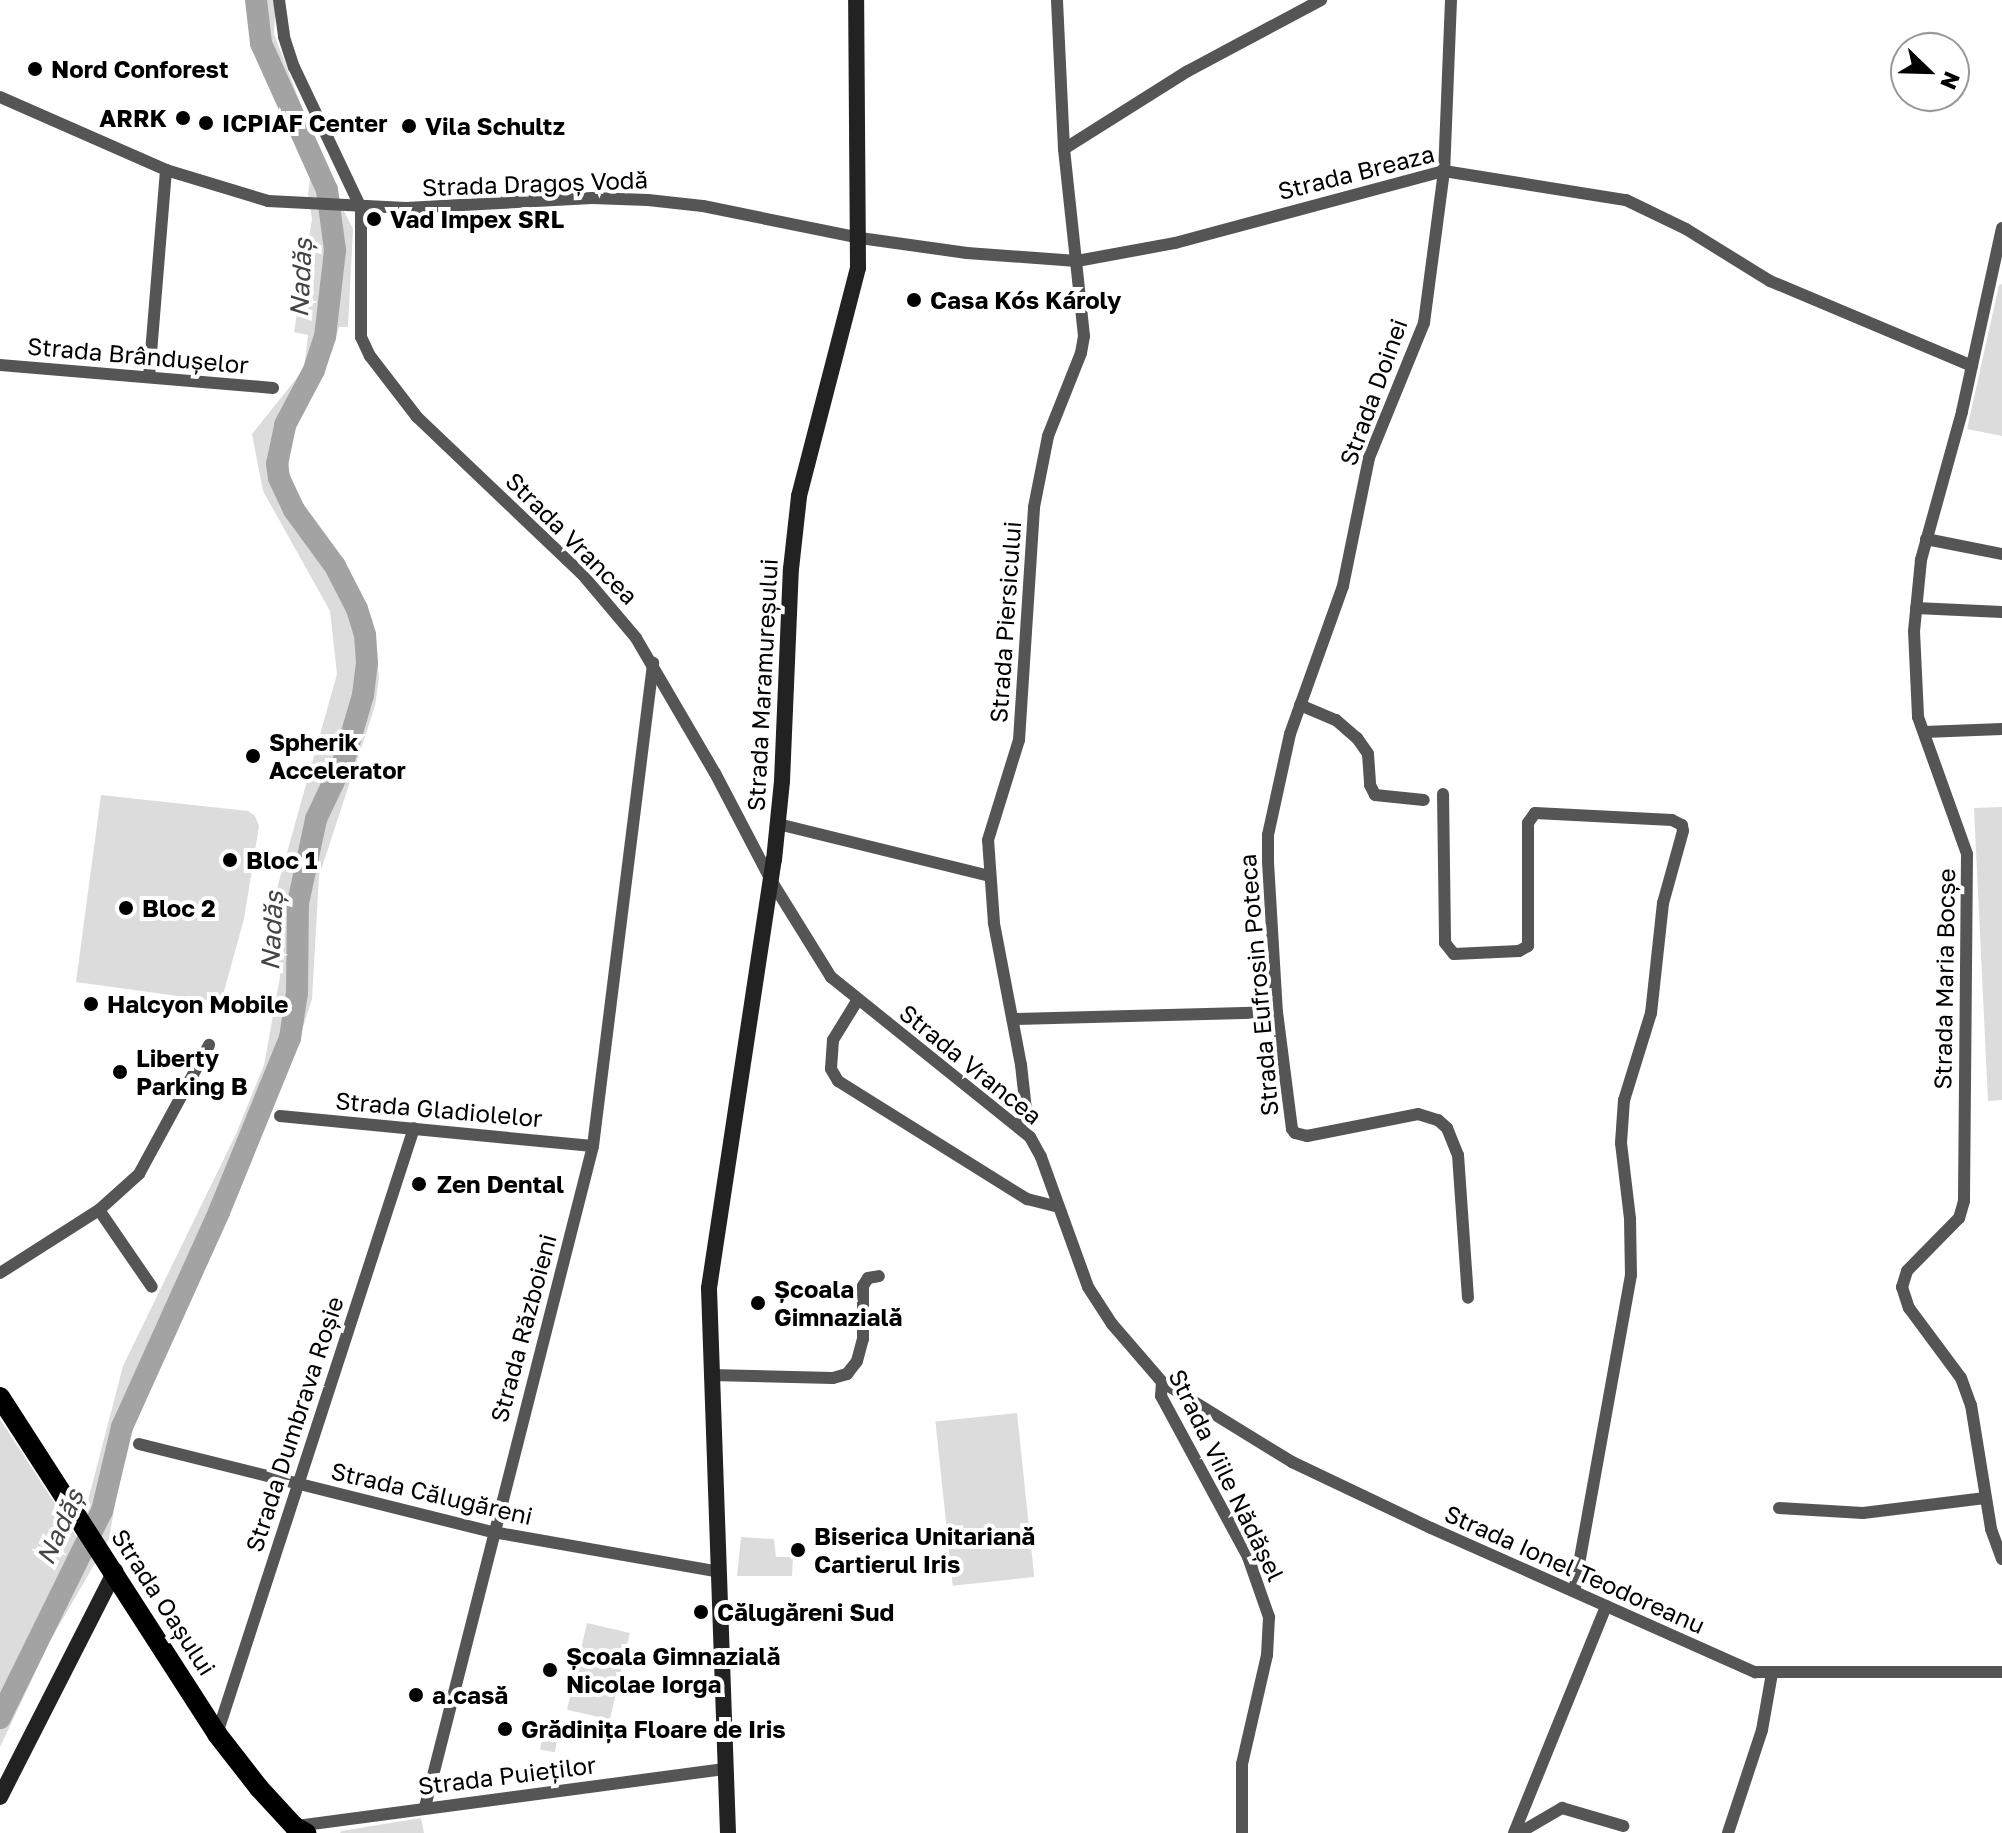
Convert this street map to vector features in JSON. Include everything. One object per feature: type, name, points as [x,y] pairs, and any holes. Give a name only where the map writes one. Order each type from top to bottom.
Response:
[{"type":"main road","name":"Strada Maramureșului","points":[[728,1833],[709,1288],[772,882],[768,862],[778,824],[791,569],[799,496],[853,297],[860,238],[856,0]]},
{"type":"main road","name":"Strada Oașului","points":[[0,1397],[217,1734],[297,1832]]},
{"type":"main road","points":[[0,1797],[111,1566]]},
{"type":"street","name":"Strada Vrancea","points":[[279,0],[291,58],[356,208],[361,337],[370,356],[417,417],[582,574],[618,614],[653,663],[768,862],[769,900]]},
{"type":"street","name":"Strada Piersicului","points":[[1019,1128],[1026,1110],[1013,1019],[994,923],[990,876],[991,823],[1016,752],[1023,711],[1034,507],[1048,436],[1081,353],[1084,336],[1064,149],[1057,0]]},
{"type":"street","points":[[1064,149],[1188,71],[1321,0]]},
{"type":"street","name":"Strada Doinei","points":[[1268,835],[1300,705],[1343,586],[1369,458],[1421,335],[1444,171],[1451,0]]},
{"type":"street","name":"Strada Dragoș Vodă","points":[[0,97],[166,170],[265,200],[356,208],[592,198],[648,200],[703,206],[860,238]]},
{"type":"street","points":[[149,377],[166,170]]},
{"type":"street","name":"Strada Breaza","points":[[860,238],[967,253],[1077,261],[1175,243],[1444,171],[1626,200],[1686,229],[1770,281],[1972,366]]},
{"type":"street","name":"Strada Maria Bocșe","points":[[2002,228],[1972,366],[1926,539],[1916,608],[1915,689],[1924,732],[1967,854],[1964,1201],[1959,1218],[1907,1271],[1902,1287],[1909,1308],[1961,1378],[1976,1422],[1985,1498],[1991,1529],[2002,1559]]},
{"type":"street","name":"Strada Brândușelor","points":[[0,365],[273,388]]},
{"type":"street","points":[[1926,539],[2002,554]]},
{"type":"street","points":[[1916,608],[2002,612]]},
{"type":"street","name":"Strada Războieni","points":[[425,1807],[593,1146],[653,663]]},
{"type":"street","points":[[1300,705],[1336,720],[1357,738],[1368,754],[1370,785],[1375,795],[1424,800]]},
{"type":"street","points":[[1924,732],[2002,729]]},
{"type":"street","points":[[1443,794],[1445,943],[1454,954],[1519,951],[1528,946],[1528,823],[1535,813],[1672,820],[1682,825],[1683,831],[1663,903],[1651,1013],[1624,1100],[1621,1143],[1630,1219],[1631,1275],[1574,1591]]},
{"type":"street","points":[[778,824],[990,876]]},
{"type":"street","name":"Strada Eufrosin Poteca","points":[[1268,835],[1277,1012],[1291,1123],[1295,1133],[1321,1134],[1418,1114],[1438,1120],[1447,1128],[1458,1155],[1468,1298]]},
{"type":"street","name":"Strada Vrancea","points":[[772,882],[820,964],[857,1001],[1019,1128],[1037,1147],[1058,1207]]},
{"type":"street","points":[[857,1001],[833,1040],[831,1069],[838,1081],[1027,1199],[1058,1207]]},
{"type":"street","points":[[1013,1019],[1277,1012]]},
{"type":"street","points":[[0,1273],[99,1210],[125,1188],[149,1160],[209,1045]]},
{"type":"street","name":"Strada Gladiolelor","points":[[280,1116],[593,1146]]},
{"type":"street","name":"Strada Dumbrava Roșie","points":[[217,1734],[414,1128]]},
{"type":"street","name":"Strada Viile Nădășel","points":[[1058,1207],[1088,1287],[1112,1324],[1162,1382],[1161,1396],[1248,1557],[1269,1617],[1267,1655],[1242,1764],[1242,1833]]},
{"type":"street","points":[[99,1210],[152,1287]]},
{"type":"street","points":[[710,1375],[833,1378],[847,1374],[857,1361],[863,1339],[863,1286],[868,1278],[879,1276]]},
{"type":"street","name":"Strada Ionel Teodoreanu","points":[[1162,1382],[1292,1462],[1755,1672],[2002,1672]]},
{"type":"street","name":"Strada Călugăreni","points":[[139,1444],[493,1532],[719,1572]]},
{"type":"street","points":[[1779,1508],[1863,1513],[1985,1498]]},
{"type":"street","points":[[1516,1833],[1606,1606]]},
{"type":"street","points":[[1728,1833],[1762,1730],[1772,1673]]},
{"type":"street","name":"Strada Puieților","points":[[297,1832],[425,1807],[726,1769]]},
{"type":"street","points":[[1516,1833],[1562,1808],[1623,1826]]},
{"type":"shaded area","points":[[247,0],[276,0],[274,34],[334,191],[353,229],[348,327],[339,327],[333,349],[290,438],[289,472],[298,505],[352,580],[373,621],[379,678],[375,706],[319,876],[312,999],[304,1024],[202,1265],[130,1419],[109,1539],[50,1641],[0,1747],[0,1419],[78,1539],[123,1366],[236,1134],[264,1065],[280,977],[274,899],[337,674],[330,611],[263,491],[252,434],[304,369],[308,335],[294,332],[312,219],[308,194],[310,178],[269,86],[248,25]]},
{"type":"shaded area","points":[[2002,284],[2002,436],[1967,429],[1999,285]]},
{"type":"shaded area","points":[[101,795],[248,811],[255,816],[259,826],[244,919],[221,1002],[76,982]]},
{"type":"shaded area","points":[[2002,807],[2002,1100],[1988,1101],[1974,808]]},
{"type":"shaded area","points":[[1017,1413],[1034,1577],[953,1586],[935,1422]]},
{"type":"shaded area","points":[[741,1537],[774,1539],[776,1557],[793,1557],[792,1576],[737,1576]]},
{"type":"shaded area","points":[[587,1623],[630,1633],[610,1720],[567,1710]]},
{"type":"shaded area","points":[[546,1719],[561,1722],[555,1752],[540,1749]]},
{"type":"shaded area","points":[[421,1818],[424,1833],[340,1833],[341,1831]]},
{"type":"waterway","name":"Nadăș","points":[[0,1718],[102,1511],[122,1427],[219,1212],[290,1038],[297,993],[298,903],[316,819],[344,760],[363,695],[367,663],[365,635],[357,609],[335,566],[294,510],[279,478],[277,464],[285,425],[314,370],[325,337],[335,250],[327,190],[261,43],[256,0]]},
{"type":"tram line","points":[[0,1391],[232,1749],[305,1833]]},
{"type":"place","name":"Nord Conforest","points":[[35,69]]},
{"type":"place","name":"ARRK","points":[[183,118]]},
{"type":"place","name":"ICPIAF Center","points":[[206,123]]},
{"type":"place","name":"Vila Schultz","points":[[409,126]]},
{"type":"place","name":"Vad Impex SRL","points":[[374,219]]},
{"type":"place","name":"Casa Kós Károly","points":[[914,300]]},
{"type":"place","name":"Spherik Accelerator","points":[[253,756]]},
{"type":"place","name":"Bloc 1","points":[[230,860]]},
{"type":"place","name":"Bloc 2","points":[[126,908]]},
{"type":"place","name":"Halcyon Mobile","points":[[91,1004]]},
{"type":"place","name":"Liberty Parking B","points":[[120,1072]]},
{"type":"place","name":"Zen Dental","points":[[419,1184]]},
{"type":"place","name":"Școala Gimnazială","points":[[758,1303]]},
{"type":"place","name":"Biserica Unitariană Cartierul Iris","points":[[798,1550]]},
{"type":"place","name":"Călugăreni Sud","points":[[701,1612]]},
{"type":"place","name":"Școala Gimnazială Nicolae Iorga","points":[[550,1670]]},
{"type":"place","name":"a.casă","points":[[416,1695]]},
{"type":"place","name":"Grădinița Floare de Iris","points":[[505,1729]]}]
